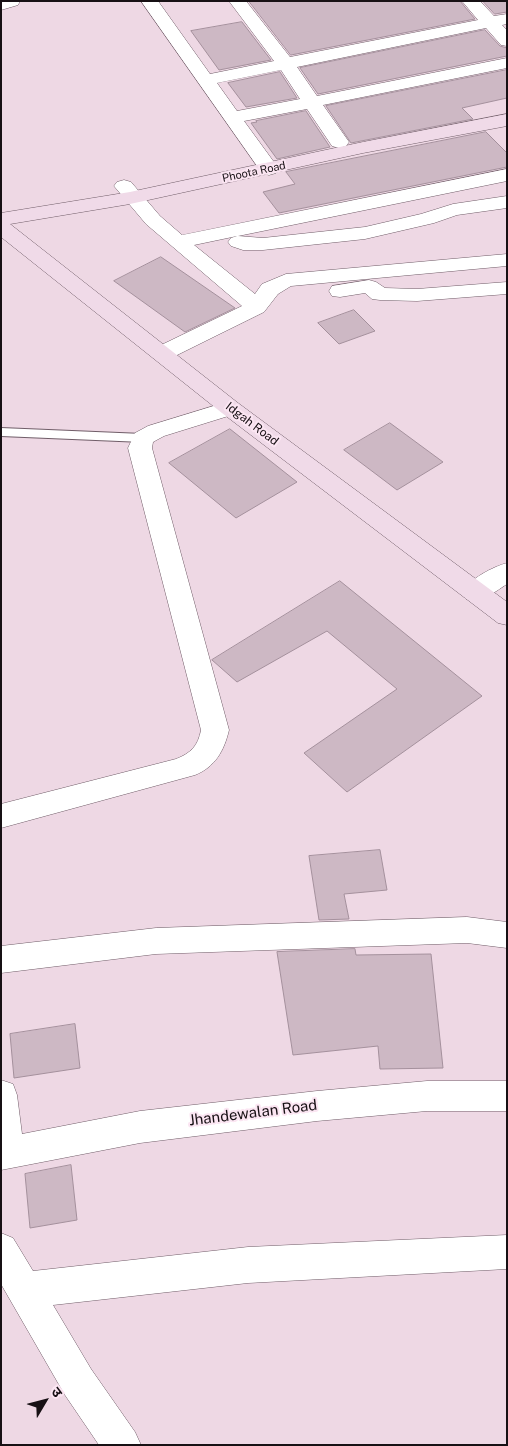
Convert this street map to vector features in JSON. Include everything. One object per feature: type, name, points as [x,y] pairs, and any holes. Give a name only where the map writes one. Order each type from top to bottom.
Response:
[{"type":"street","points":[[1,5],[12,1]]},
{"type":"street","points":[[237,1],[285,63],[339,142]]},
{"type":"street","points":[[470,1],[498,21],[507,40]]},
{"type":"street","points":[[151,2],[266,163]]},
{"type":"street","points":[[205,80],[498,21]]},
{"type":"street","points":[[233,118],[507,63]]},
{"type":"street","name":"Phoota Road","points":[[266,163],[339,142],[507,107]]},
{"type":"street","name":"Phoota Road","points":[[1,219],[266,163],[345,152],[507,120]]},
{"type":"street","points":[[178,242],[269,225],[507,175]]},
{"type":"street","points":[[128,192],[156,224],[230,282],[256,307]]},
{"type":"street","name":"Phoota Road","points":[[1,205],[128,192]]},
{"type":"street","points":[[218,234],[243,244],[263,244],[365,233],[427,219],[453,210],[507,202]]},
{"type":"street","name":"Idgah Road","points":[[1,227],[163,353],[230,408],[507,616]]},
{"type":"street","points":[[163,353],[256,307],[270,289],[286,280],[507,260]]},
{"type":"street","points":[[286,280],[333,292],[369,286],[380,294],[417,295],[507,288]]},
{"type":"street","points":[[1,816],[195,764],[206,754],[213,742],[215,730],[140,448],[143,438],[156,432],[230,408]]},
{"type":"street","points":[[475,592],[507,572]]},
{"type":"street","points":[[1,960],[156,941],[467,930],[507,935]]},
{"type":"street","points":[[1,1095],[4,1154]]},
{"type":"street","name":"Jhandewalan Road","points":[[4,1154],[140,1127],[317,1106],[427,1096],[507,1096]]},
{"type":"street","points":[[1,1250],[78,1382],[122,1445]]},
{"type":"street","points":[[24,1290],[248,1265],[505,1255]]},
{"type":"lane","points":[[1,432],[143,438]]},
{"type":"building","points":[[249,1],[460,1],[475,19],[291,55]]},
{"type":"building","points":[[483,1],[507,1],[507,12],[495,14]]},
{"type":"building","points":[[242,22],[271,60],[219,70],[191,31]]},
{"type":"building","points":[[485,30],[500,46],[507,48],[507,56],[318,94],[300,68]]},
{"type":"building","points":[[507,70],[507,98],[462,108],[473,119],[351,143],[326,106]]},
{"type":"building","points":[[280,72],[297,98],[246,107],[228,83]]},
{"type":"building","points":[[306,111],[330,147],[277,159],[251,123],[256,121]]},
{"type":"building","points":[[486,132],[507,153],[507,167],[279,213],[263,192],[295,184],[286,172]]},
{"type":"building","points":[[161,257],[235,308],[185,332],[114,281]]},
{"type":"building","points":[[354,310],[375,331],[339,344],[318,323]]},
{"type":"building","points":[[390,423],[443,462],[397,490],[344,450]]},
{"type":"building","points":[[230,429],[297,482],[236,518],[169,463]]},
{"type":"building","points":[[340,581],[482,696],[347,792],[304,753],[397,689],[327,631],[237,682],[212,660]]},
{"type":"building","points":[[380,850],[387,890],[344,894],[349,919],[319,920],[309,856]]},
{"type":"building","points":[[355,949],[356,955],[431,954],[443,1068],[380,1069],[378,1046],[293,1055],[277,952]]},
{"type":"building","points":[[75,1024],[80,1068],[14,1078],[10,1034]]},
{"type":"building","points":[[71,1165],[77,1220],[30,1228],[25,1174]]}]
